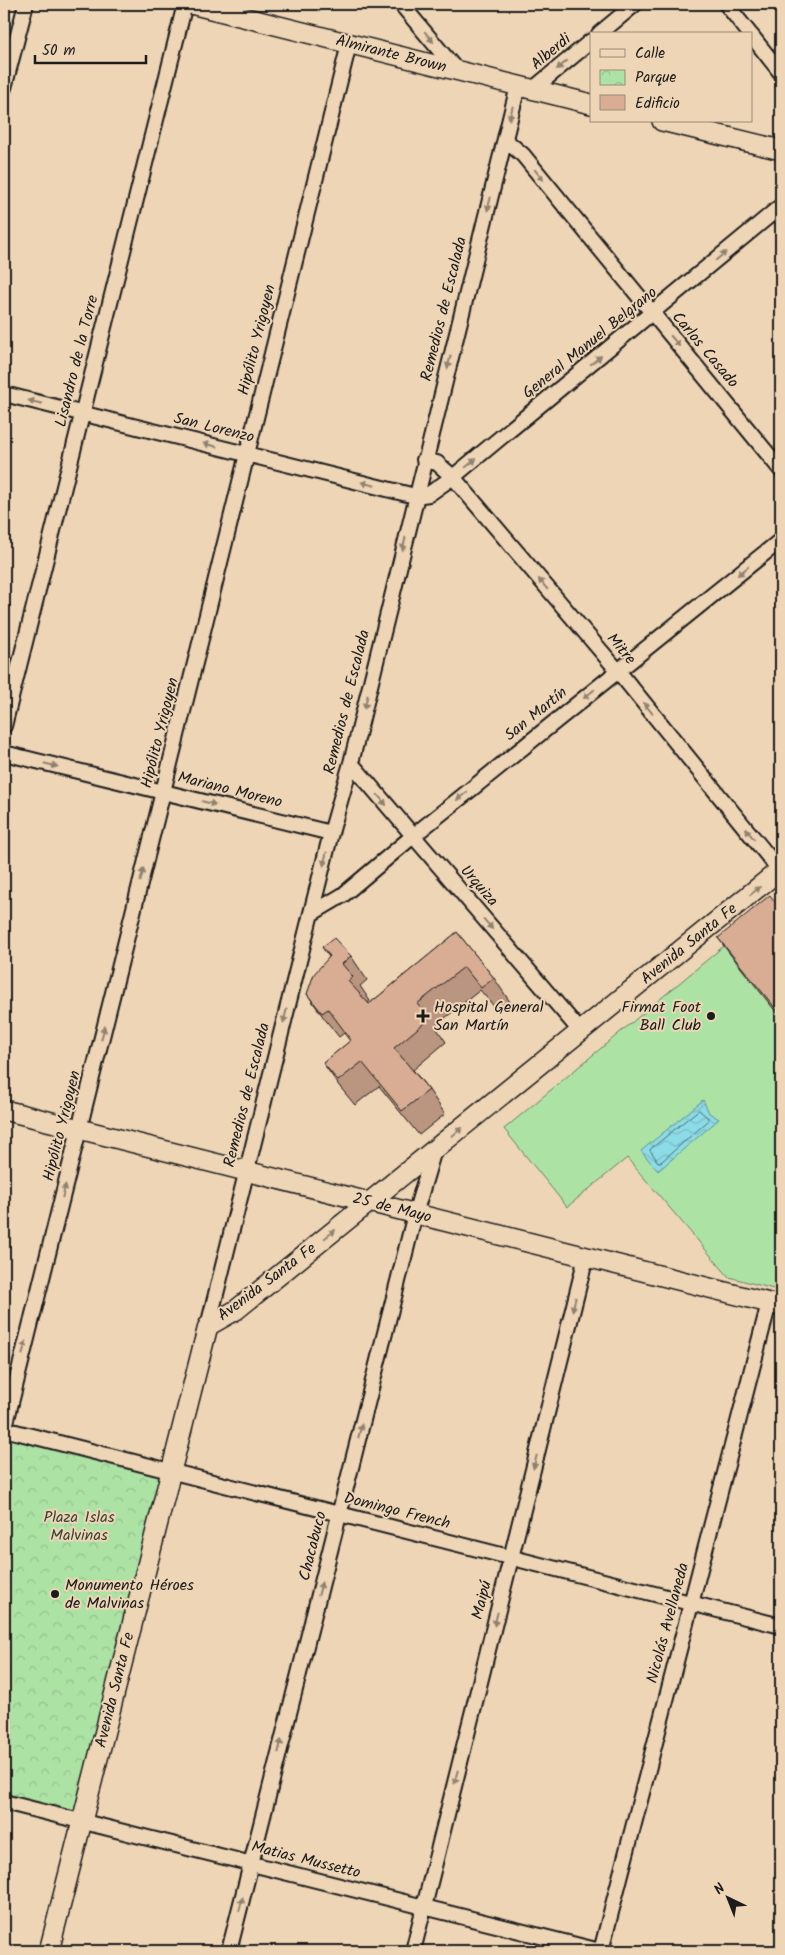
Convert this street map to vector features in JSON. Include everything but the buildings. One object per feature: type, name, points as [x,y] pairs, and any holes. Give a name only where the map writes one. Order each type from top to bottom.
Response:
[{"type":"street","points":[[4,88],[26,4]]},
{"type":"street","name":"Lisandro de la Torre","points":[[4,726],[185,4]]},
{"type":"street","name":"Almirante Brown","points":[[191,4],[590,104]]},
{"type":"street","points":[[401,4],[457,71]]},
{"type":"street","points":[[602,32],[635,4]]},
{"type":"street","points":[[726,4],[749,32]]},
{"type":"street","points":[[752,35],[781,72]]},
{"type":"street","name":"Alberdi","points":[[525,88],[590,42]]},
{"type":"street","name":"Hipólito Yrigoyen","points":[[4,1430],[348,44]]},
{"type":"street","name":"Remedios de Escalada","points":[[208,1326],[331,833],[351,763],[415,496],[505,140],[525,88]]},
{"type":"street","points":[[666,122],[781,150]]},
{"type":"street","name":"Carlos Casado","points":[[505,140],[523,155],[781,470]]},
{"type":"street","name":"General Manuel Belgrano","points":[[415,496],[429,494],[453,477],[781,206]]},
{"type":"street","name":"San Lorenzo","points":[[4,394],[415,496]]},
{"type":"street","name":"Mitre","points":[[424,460],[437,463],[453,477],[618,671],[781,870]]},
{"type":"street","name":"San Martín","points":[[311,914],[343,895],[412,836],[781,540]]},
{"type":"street","name":"Mariano Moreno","points":[[4,753],[331,833]]},
{"type":"street","name":"Urquiza","points":[[351,763],[581,1032]]},
{"type":"street","name":"Avenida Santa Fe","points":[[49,1951],[208,1326],[236,1310],[781,870]]},
{"type":"street","name":"25 de Mayo","points":[[4,1110],[775,1304]]},
{"type":"street","name":"Chacabuco","points":[[229,1951],[415,1214],[434,1150]]},
{"type":"street","name":"Maipú","points":[[413,1951],[586,1257]]},
{"type":"street","name":"Nicolás Avellaneda","points":[[601,1951],[692,1604],[775,1304]]},
{"type":"street","name":"Domingo French","points":[[4,1430],[781,1626]]},
{"type":"street","name":"Matias Mussetto","points":[[4,1802],[601,1951]]},
{"type":"green space","name":"Firmat Foot Ball Club","points":[[779,900],[781,903],[781,1291],[729,1277],[627,1158],[567,1207],[504,1129]]},
{"type":"green space","name":"Plaza Islas Malvinas","points":[[4,1431],[170,1472],[82,1822],[4,1802]]},
{"type":"water","points":[[703,1100],[709,1113],[719,1119],[658,1171],[641,1151]]},
{"type":"place","name":"Hospital General San Martín","points":[[423,1016]]},
{"type":"place","name":"Firmat Foot Ball Club","points":[[711,1016]]},
{"type":"place","name":"Monumento Héroes de Malvinas","points":[[55,1594]]}]
